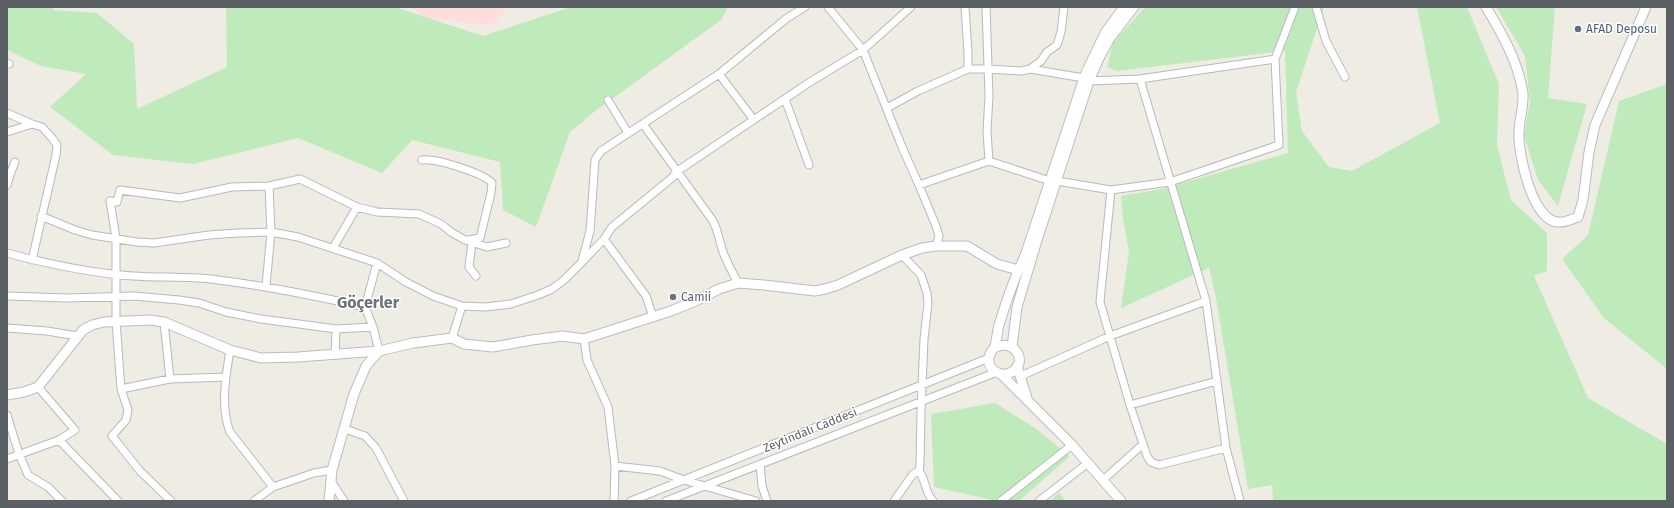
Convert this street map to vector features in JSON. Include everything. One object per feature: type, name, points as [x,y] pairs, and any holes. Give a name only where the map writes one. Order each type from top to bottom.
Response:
[{"type":"street","points":[[787,18],[794,7]]},
{"type":"street","points":[[581,263],[590,231],[596,160],[601,151],[719,74],[787,18],[805,7]]},
{"type":"street","points":[[828,7],[863,50],[939,236],[936,246]]},
{"type":"street","points":[[41,216],[74,230],[92,235],[137,242],[154,243],[209,235],[271,232],[298,237],[377,263],[406,282],[433,296],[462,306],[485,307],[511,304],[552,289],[564,280],[581,263],[604,239],[612,227],[673,177],[676,172],[785,99],[863,50],[911,7]]},
{"type":"street","points":[[964,7],[968,69]]},
{"type":"street","points":[[986,7],[989,96],[987,131],[989,161]]},
{"type":"street","points":[[1030,69],[1041,61],[1047,52],[1057,45],[1061,32],[1064,7]]},
{"type":"street","points":[[1121,501],[1072,445],[991,366],[989,358],[994,348],[999,326],[1018,270],[1025,256],[1053,181],[1086,79],[1105,33],[1124,7]]},
{"type":"street","points":[[1086,79],[1110,38],[1134,7]]},
{"type":"street","points":[[919,185],[989,161],[1053,181],[1111,190],[1170,182],[1279,145],[1275,59],[1294,7]]},
{"type":"street","points":[[1316,7],[1326,41],[1345,77]]},
{"type":"street","points":[[1486,7],[1515,61],[1523,94],[1518,134],[1525,176],[1537,204],[1546,218],[1557,222],[1578,217],[1583,200],[1589,152],[1595,125],[1646,7]]},
{"type":"street","points":[[887,108],[918,91],[968,69],[1021,71],[1030,69],[1086,79],[1140,79],[1275,59]]},
{"type":"street","points":[[719,74],[754,120]]},
{"type":"street","points":[[1140,79],[1206,301],[1226,448],[1240,501]]},
{"type":"street","points":[[785,99],[809,165]]},
{"type":"street","points":[[608,100],[628,134]]},
{"type":"street","points":[[7,113],[42,127],[57,145],[32,260]]},
{"type":"street","points":[[7,132],[32,124]]},
{"type":"street","points":[[643,124],[676,172],[690,188],[713,221],[719,233],[722,248],[728,264],[738,283]]},
{"type":"street","points":[[422,160],[430,159],[454,166],[483,176],[492,183],[480,238],[469,241]]},
{"type":"street","points":[[7,185],[9,171],[15,162]]},
{"type":"street","points":[[172,501],[140,471],[112,436],[126,420],[128,413],[121,389],[116,321],[116,238],[110,201],[117,202],[120,190],[180,198],[232,187],[269,186],[300,179],[357,207],[377,212],[419,214],[441,224],[451,232],[469,241],[486,247],[506,243]]},
{"type":"street","points":[[1012,347],[1017,307],[1053,181]]},
{"type":"street","points":[[266,286],[271,232],[269,186]]},
{"type":"street","points":[[1111,190],[1100,302],[1142,445],[1151,462],[1159,465],[1226,448]]},
{"type":"street","points":[[333,248],[357,207]]},
{"type":"street","points":[[604,239],[646,296],[653,317]]},
{"type":"street","points":[[469,241],[469,267],[476,276]]},
{"type":"street","points":[[7,395],[24,392],[38,387],[83,330],[92,325],[116,321],[150,320],[164,322],[230,350],[261,358],[379,352],[413,343],[452,338],[464,344],[493,347],[564,336],[584,339],[653,317],[698,300],[719,289],[738,283],[764,284],[815,291],[838,285],[922,248],[936,246],[967,246],[997,264],[1018,270]]},
{"type":"street","points":[[7,253],[66,267],[116,274],[133,276],[184,277],[266,286],[365,307]]},
{"type":"street","points":[[902,256],[921,275],[927,293],[928,303],[924,340],[921,402],[921,451],[919,471],[923,476],[929,497],[933,501]]},
{"type":"street","points":[[377,263],[365,307],[373,327],[379,352]]},
{"type":"street","points":[[7,296],[67,298],[134,296],[199,303],[226,312],[261,319],[336,329],[373,327]]},
{"type":"street","points":[[1021,376],[1110,336],[1206,301]]},
{"type":"street","points":[[452,338],[462,306]]},
{"type":"street","points":[[164,322],[170,379]]},
{"type":"street","points":[[7,328],[47,331],[77,336]]},
{"type":"street","points":[[335,355],[336,329]]},
{"type":"street","points":[[584,339],[587,360],[608,407],[615,466],[614,501]]},
{"type":"street","points":[[666,501],[921,402],[999,373],[1011,372],[1019,362],[1018,353],[1006,344],[994,348]]},
{"type":"street","points":[[230,350],[226,377],[226,416],[230,432],[273,487]]},
{"type":"street","points":[[329,501],[332,470],[354,394],[366,366],[379,352]]},
{"type":"street","name":"Zeytindalı Caddesi","points":[[631,501],[989,358]]},
{"type":"street","points":[[1017,366],[1027,400]]},
{"type":"street","points":[[121,389],[170,379],[226,377]]},
{"type":"street","points":[[1130,405],[1217,381]]},
{"type":"street","points":[[7,459],[59,440],[76,430],[38,387]]},
{"type":"street","points":[[7,415],[28,475],[48,487],[62,501]]},
{"type":"street","points":[[345,429],[365,436],[376,448],[404,501]]},
{"type":"street","points":[[59,440],[118,501]]},
{"type":"street","points":[[1001,501],[1072,445]]},
{"type":"street","points":[[1103,480],[1142,445]]},
{"type":"street","points":[[1039,501],[1088,463]]},
{"type":"street","points":[[760,464],[762,486],[767,501]]},
{"type":"street","points":[[615,466],[660,471],[684,480],[756,501]]},
{"type":"street","points":[[254,501],[273,487],[314,473],[332,470]]},
{"type":"street","points":[[894,501],[913,474],[919,471]]},
{"type":"street","points":[[331,482],[344,501]]},
{"type":"shaded area","points":[[411,7],[508,7],[492,26],[427,18]]},
{"type":"green space","points":[[7,7],[52,7],[54,10],[97,13],[134,44],[137,109],[227,67],[226,7],[395,7],[483,36],[571,7],[728,7],[721,20],[594,112],[570,132],[536,227],[503,210],[500,162],[412,140],[382,173],[298,138],[193,164],[113,155],[50,107],[86,74],[41,66],[7,50]]},
{"type":"green space","points":[[1145,7],[1324,7],[1296,92],[1302,131],[1329,167],[1352,171],[1440,123],[1417,7],[1467,7],[1499,84],[1497,145],[1511,200],[1547,233],[1547,271],[1534,276],[1588,398],[1667,444],[1667,501],[1273,501],[1272,485],[1248,489],[1216,298],[1209,268],[1121,308],[1129,252],[1123,219],[1121,196],[1162,189],[1288,153],[1285,51],[1117,71],[1107,67],[1113,43]]},
{"type":"green space","points":[[1496,7],[1555,7],[1548,98],[1587,104],[1558,206],[1538,180],[1524,135],[1530,101],[1525,56]]},
{"type":"green space","points":[[1667,84],[1667,369],[1604,318],[1562,259],[1588,235],[1619,101]]},
{"type":"green space","points":[[995,403],[1035,428],[1070,456],[1019,501],[997,501],[934,487],[931,414]]},
{"type":"green space","points":[[1059,493],[1066,501],[1050,501]]},
{"type":"place","name":"AFAD Deposu","points":[[1578,29]]},
{"type":"place","name":"Camii","points":[[673,297]]},
{"type":"district","name":"Göçerler","points":[[368,302]]}]
